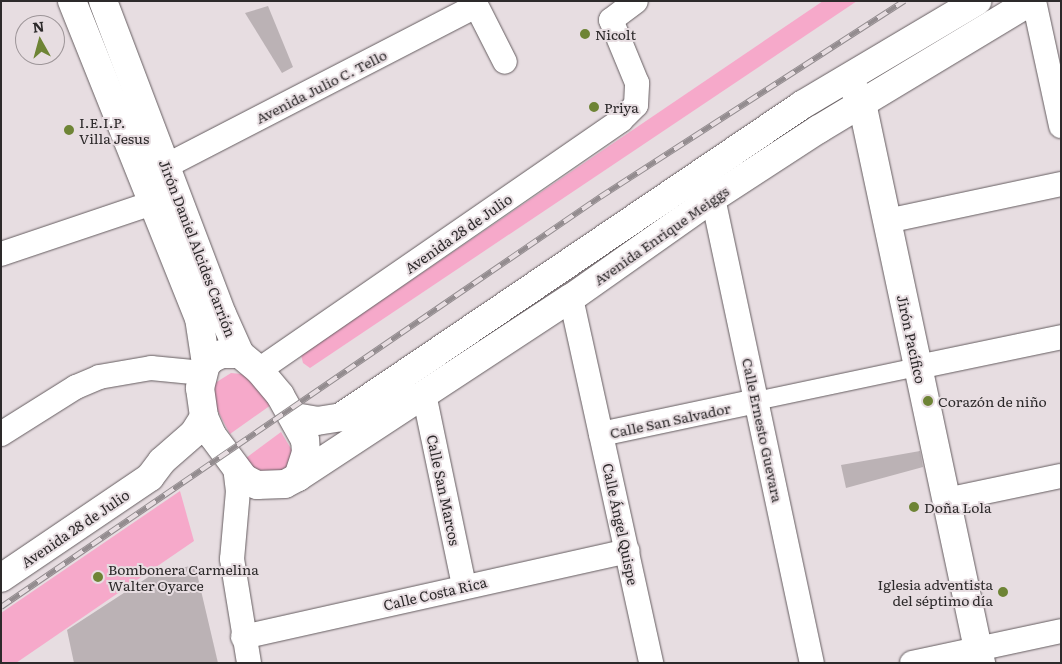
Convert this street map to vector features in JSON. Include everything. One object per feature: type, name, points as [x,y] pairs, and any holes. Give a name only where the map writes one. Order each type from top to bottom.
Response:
[{"type":"street","name":"Jirón Daniel Alcides Carrión","points":[[72,1],[165,198],[250,362],[295,417],[305,440],[306,453],[298,477]]},
{"type":"street","name":"Jirón Daniel Alcides Carrión","points":[[103,1],[166,166],[165,198],[199,318],[204,368],[200,388],[204,417],[228,460]]},
{"type":"street","name":"Avenida 28 de Julio","points":[[250,362],[621,120],[636,105],[637,83],[610,26],[614,16],[636,1]]},
{"type":"street","name":"Avenida Enrique Meiggs","points":[[228,460],[257,485],[271,487],[298,477],[348,428],[846,77],[977,1]]},
{"type":"street","points":[[1033,1],[1061,126]]},
{"type":"street","name":"Avenida Enrique Meiggs","points":[[295,417],[348,428],[424,394],[572,298],[713,198],[862,102],[1033,1]]},
{"type":"street","points":[[475,4],[505,62]]},
{"type":"street","name":"Avenida Julio C. Tello","points":[[166,166],[475,4]]},
{"type":"street","name":"Jirón Pacífico","points":[[846,77],[862,102],[980,656]]},
{"type":"street","points":[[887,221],[1061,184]]},
{"type":"street","points":[[1,254],[165,198]]},
{"type":"street","name":"Calle Ernesto Guevara","points":[[713,198],[812,663]]},
{"type":"street","name":"Calle Ángel Quispe","points":[[572,298],[651,663]]},
{"type":"street","name":"Calle San Salvador","points":[[601,434],[1061,337]]},
{"type":"street","points":[[1,434],[76,387],[99,377],[151,368],[204,368],[222,354],[250,362]]},
{"type":"street","name":"Calle San Marcos","points":[[424,394],[464,586]]},
{"type":"street","name":"Avenida 28 de Julio","points":[[150,477],[162,460],[194,434],[204,417]]},
{"type":"street","name":"Avenida 28 de Julio","points":[[1,578],[150,477],[169,472],[204,454],[228,460]]},
{"type":"street","points":[[228,460],[238,491],[232,559],[243,637],[249,663]]},
{"type":"street","points":[[946,500],[1061,476]]},
{"type":"street","name":"Calle Costa Rica","points":[[243,637],[627,551]]},
{"type":"street","points":[[912,663],[980,656],[1061,631]]},
{"type":"shaded area","points":[[823,1],[857,1],[310,368],[303,363],[301,355]]},
{"type":"shaded area","points":[[231,373],[242,374],[255,383],[271,405],[230,434],[211,398],[212,385]]},
{"type":"shaded area","points":[[281,432],[293,452],[293,467],[259,480],[246,458]]},
{"type":"shaded area","name":"Bombonera Carmelina Walter Oyarce","points":[[180,491],[194,541],[16,663],[1,663],[1,613]]},
{"type":"building","points":[[268,6],[293,67],[282,73],[245,13]]},
{"type":"building","points":[[920,451],[923,467],[846,488],[841,465]]},
{"type":"building","points":[[195,565],[218,663],[74,663],[67,630],[153,574]]},
{"type":"railway","points":[[1,607],[600,197],[904,1]]},
{"type":"place","name":"Nicolt","points":[[585,34]]},
{"type":"place","name":"Priya","points":[[594,107]]},
{"type":"place","name":"I.E.I.P. Villa Jesus","points":[[69,130]]},
{"type":"place","name":"Corazón de niño","points":[[928,401]]},
{"type":"place","name":"Doña Lola","points":[[914,507]]},
{"type":"place","name":"Bombonera Carmelina Walter Oyarce","points":[[98,577]]},
{"type":"place","name":"Iglesia adventista del séptimo día","points":[[1003,592]]}]
